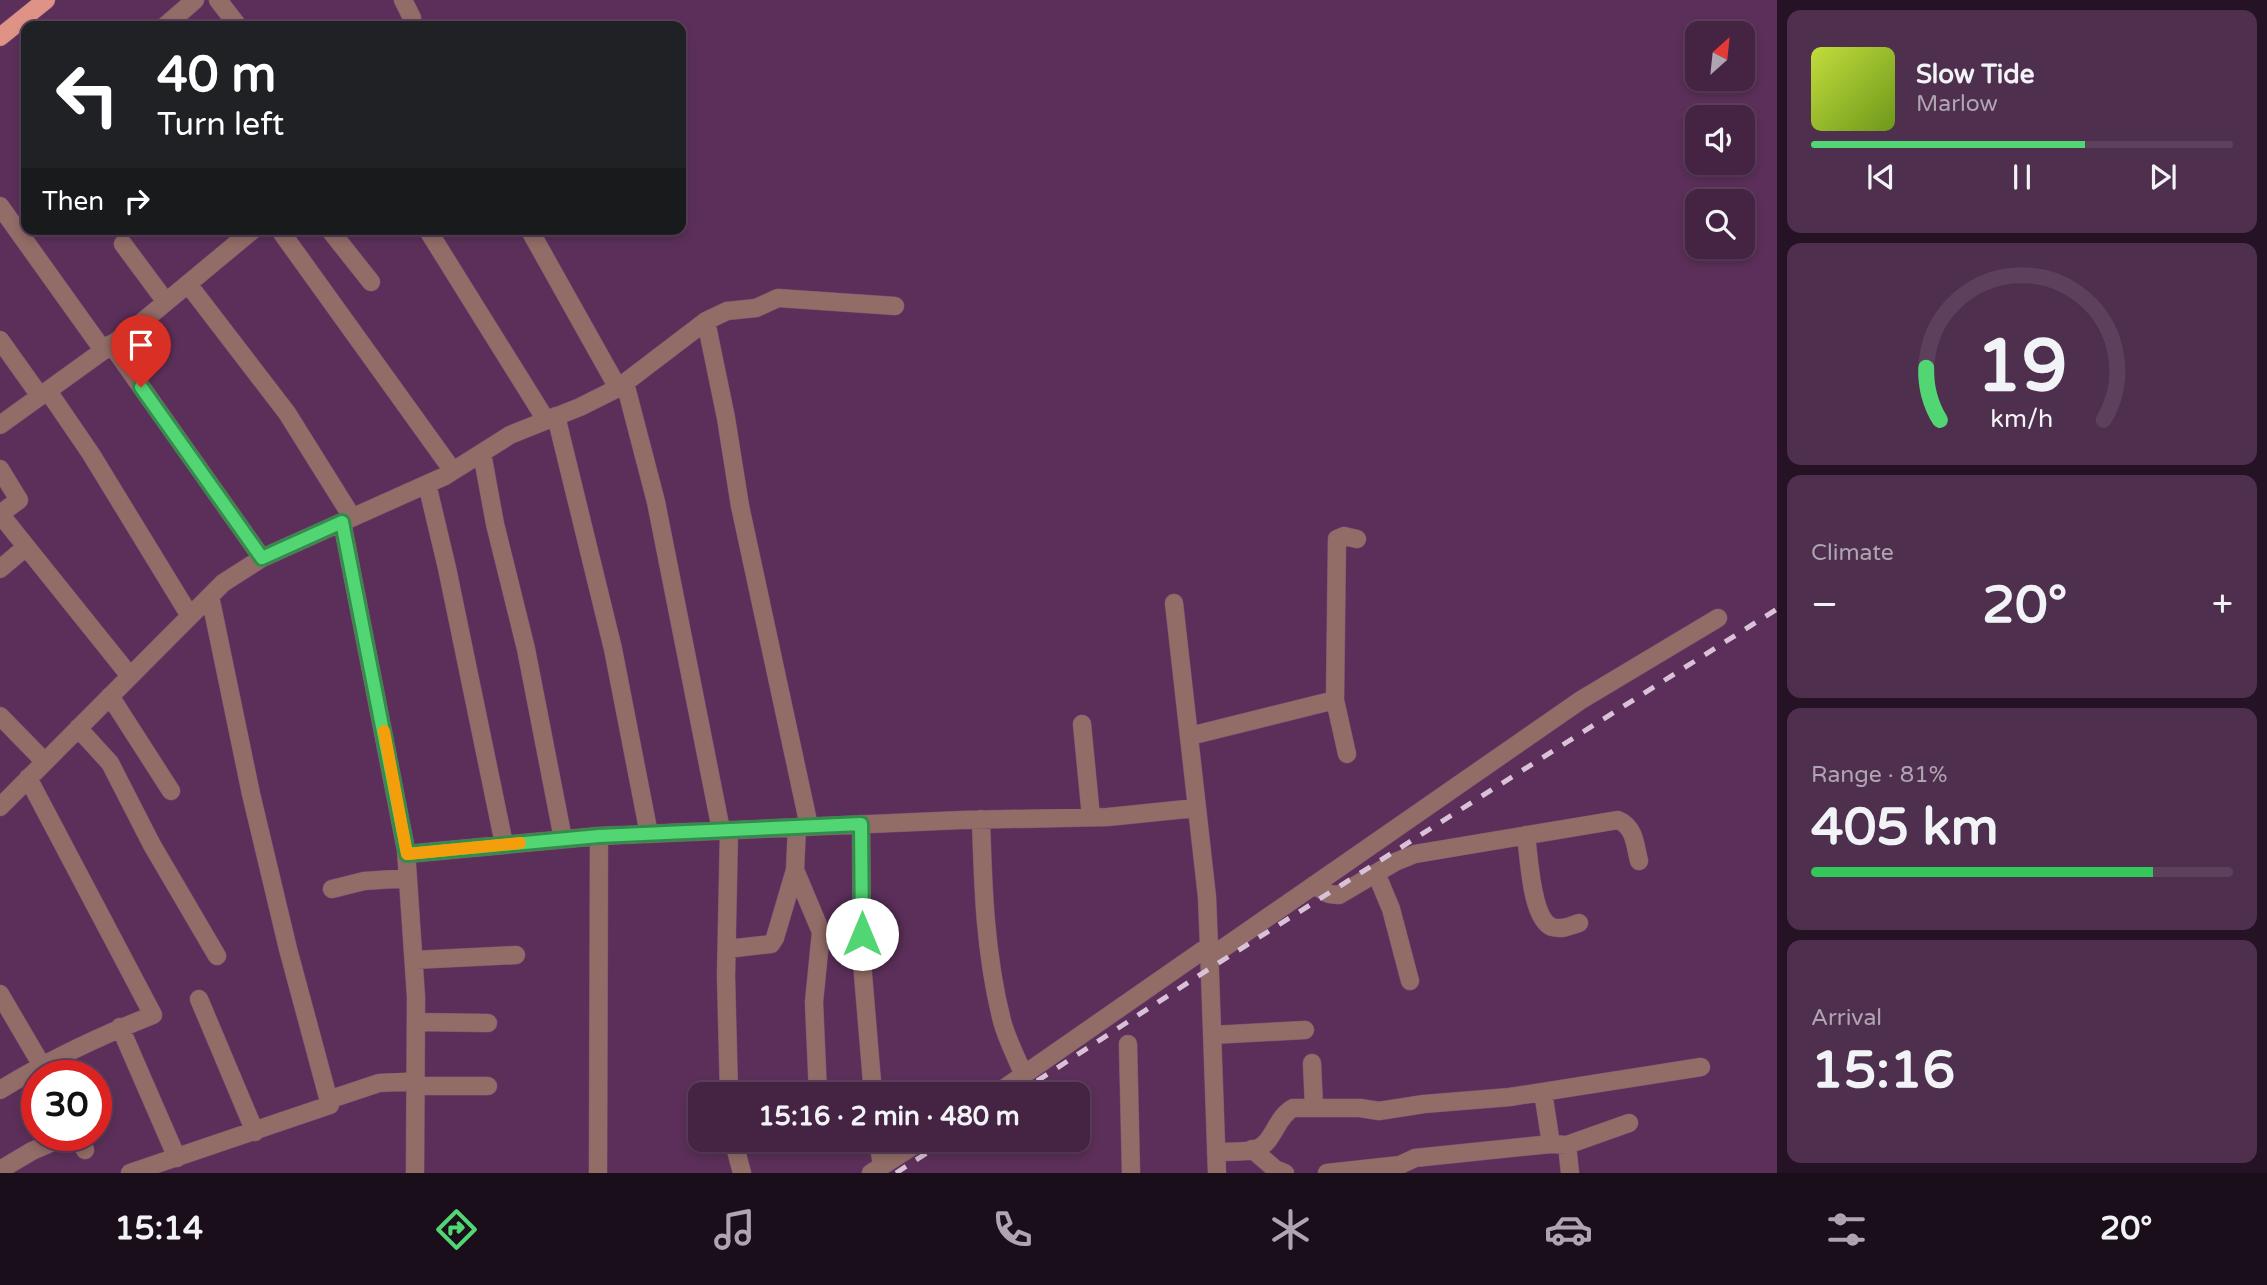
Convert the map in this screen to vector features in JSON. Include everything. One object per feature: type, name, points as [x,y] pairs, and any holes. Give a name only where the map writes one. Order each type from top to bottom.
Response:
[{"type":"main road","points":[[0,37],[46,0]]},
{"type":"street","points":[[171,21],[195,0]]},
{"type":"street","points":[[218,0],[234,21]]},
{"type":"street","points":[[403,0],[412,18]]},
{"type":"street","points":[[0,206],[21,225]]},
{"type":"street","points":[[28,235],[262,558]]},
{"type":"street","points":[[0,425],[166,302],[247,235]]},
{"type":"street","points":[[283,235],[453,471]]},
{"type":"street","points":[[334,235],[371,282]]},
{"type":"street","points":[[431,235],[551,418],[612,649],[649,834]]},
{"type":"street","points":[[533,235],[622,386],[656,502],[725,830],[729,1082]]},
{"type":"street","points":[[123,244],[166,302]]},
{"type":"street","points":[[188,284],[287,413],[347,520],[407,854],[416,1022],[415,1173]]},
{"type":"street","points":[[0,807],[223,583],[262,558],[427,484],[510,435],[622,386],[706,321],[727,311],[755,308],[778,298],[895,306]]},
{"type":"street","points":[[706,321],[803,826],[795,870],[771,944],[727,949]]},
{"type":"street","points":[[0,340],[91,454],[190,616]]},
{"type":"street","points":[[482,453],[495,524],[526,649],[563,839]]},
{"type":"street","points":[[0,469],[19,500],[0,514],[130,676]]},
{"type":"street","points":[[427,484],[504,844]]},
{"type":"street","points":[[1347,754],[1335,700],[1337,539],[1344,536],[1357,539]]},
{"type":"street","points":[[0,569],[26,547]]},
{"type":"street","points":[[130,1173],[330,1105],[251,794],[210,596]]},
{"type":"street","points":[[1174,603],[1207,897],[1217,1173]]},
{"type":"street","points":[[1015,1082],[1314,885],[1581,700],[1718,618]]},
{"type":"street","points":[[110,696],[171,791]]},
{"type":"street","points":[[1190,736],[1335,700]]},
{"type":"street","points":[[0,716],[44,762]]},
{"type":"street","points":[[1082,724],[1091,817]]},
{"type":"street","points":[[78,728],[110,763],[152,845],[217,956]]},
{"type":"street","points":[[28,778],[153,1015],[120,1027],[62,1060]]},
{"type":"street","points":[[407,854],[599,836],[981,819],[1091,817],[1196,808]]},
{"type":"street","points":[[981,819],[984,912],[989,963],[1003,1024],[1024,1076]]},
{"type":"street","points":[[1314,885],[1329,894],[1339,894],[1415,854],[1618,820],[1628,825],[1633,834],[1639,862]]},
{"type":"street","points":[[861,824],[862,962],[872,1082]]},
{"type":"street","points":[[1526,835],[1539,914],[1550,927],[1563,929],[1579,923]]},
{"type":"street","points":[[598,1173],[599,836]]},
{"type":"street","points":[[795,870],[821,932],[814,1002],[817,1082]]},
{"type":"street","points":[[1376,873],[1391,909],[1410,981]]},
{"type":"street","points":[[332,889],[364,881],[408,878]]},
{"type":"street","points":[[414,960],[516,955]]},
{"type":"street","points":[[0,994],[39,1060]]},
{"type":"street","points":[[199,999],[255,1132]]},
{"type":"street","points":[[416,1022],[488,1023]]},
{"type":"street","points":[[120,1027],[177,1158]]},
{"type":"street","points":[[1212,1035],[1305,1030]]},
{"type":"street","points":[[1128,1044],[1132,1173]]},
{"type":"street","points":[[1312,1063],[1314,1107]]},
{"type":"street","points":[[1216,1152],[1257,1149],[1268,1141],[1284,1113],[1293,1108],[1360,1108],[1379,1111],[1424,1104],[1510,1097],[1701,1067]]},
{"type":"street","points":[[0,1090],[21,1081]]},
{"type":"street","points":[[328,1100],[379,1083],[488,1086]]},
{"type":"street","points":[[1543,1092],[1570,1173]]},
{"type":"street","points":[[1327,1173],[1400,1165],[1415,1158],[1559,1144],[1629,1123]]},
{"type":"street","points":[[1252,1149],[1275,1169],[1285,1173]]},
{"type":"street","points":[[0,1170],[32,1151]]},
{"type":"street","points":[[736,1152],[741,1173]]},
{"type":"street","points":[[877,1169],[904,1152]]},
{"type":"railway","points":[[1035,1082],[1777,609]]},
{"type":"railway","points":[[896,1173],[928,1152]]},
{"type":"slow traffic","points":[[384,731],[407,854],[520,843]]},
{"type":"route","points":[[141,387],[262,558],[342,522],[407,854],[599,836],[861,824],[862,934]]}]
